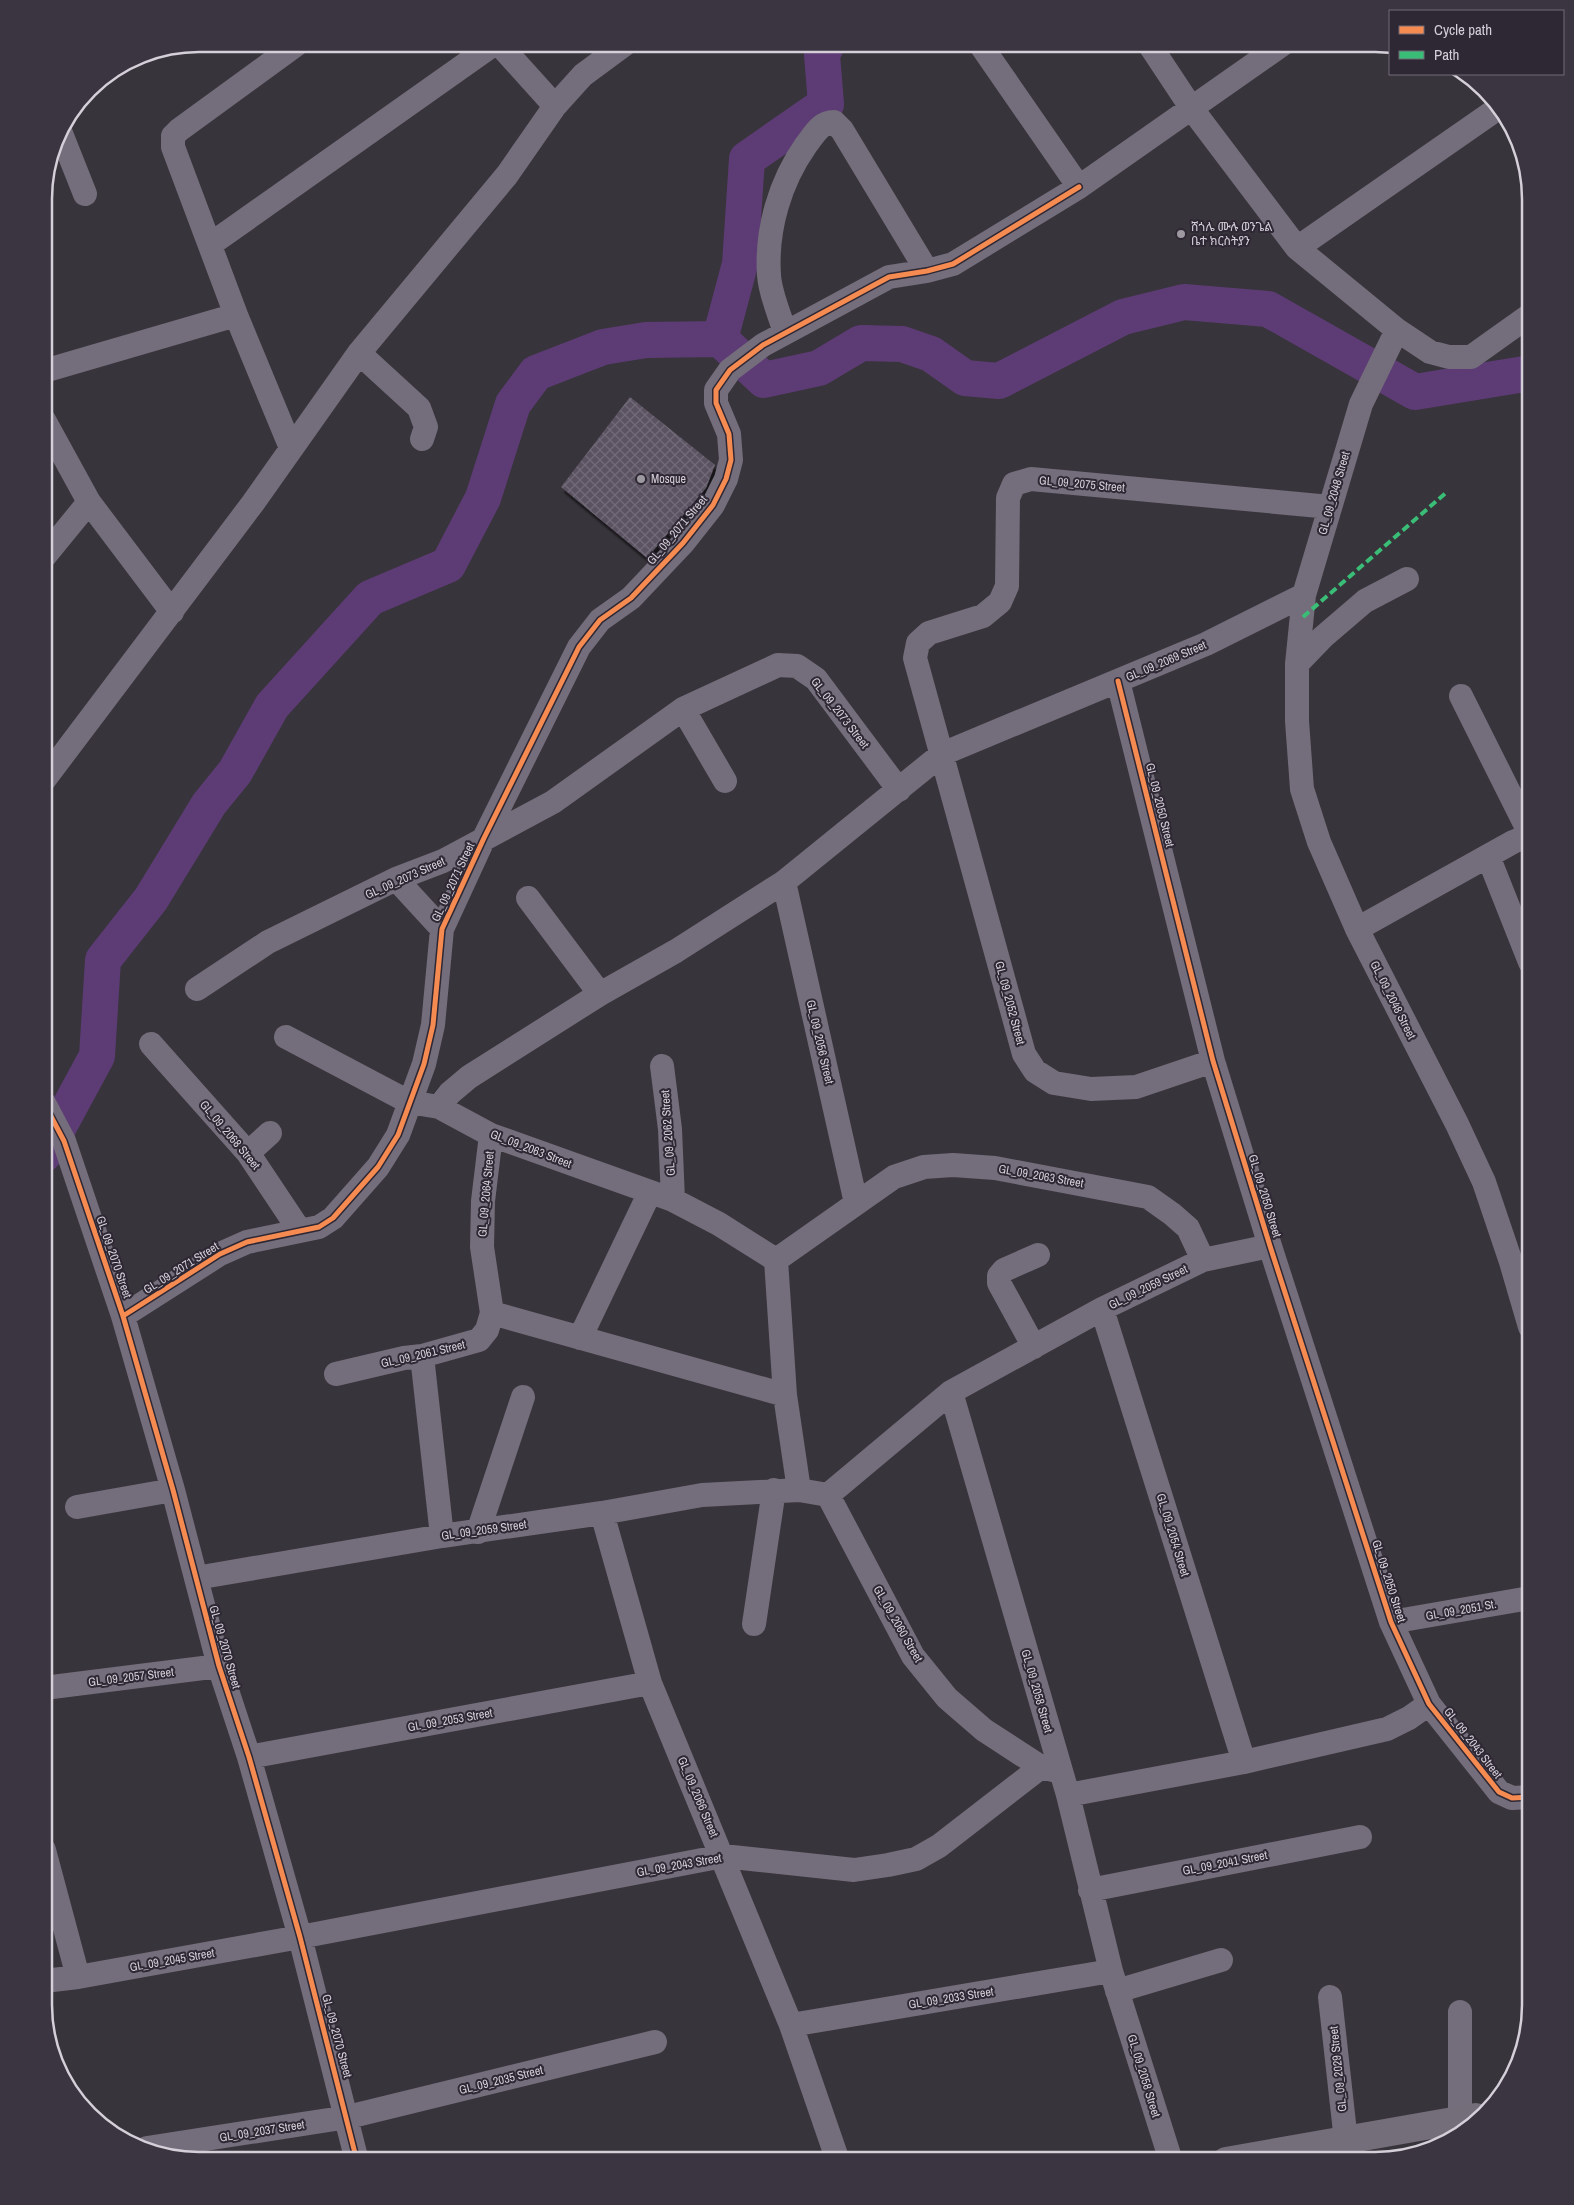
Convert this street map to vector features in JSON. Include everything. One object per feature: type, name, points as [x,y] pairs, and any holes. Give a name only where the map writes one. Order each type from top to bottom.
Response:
[{"type":"main road","points":[[1280,2152],[1467,2119]]},
{"type":"street","points":[[285,53],[178,130],[173,136],[173,147],[211,244],[236,315],[291,448]]},
{"type":"street","points":[[211,244],[481,53]]},
{"type":"street","points":[[506,53],[555,106]]},
{"type":"street","points":[[53,769],[172,612],[359,353],[507,175],[555,106],[583,75],[613,53]]},
{"type":"street","points":[[986,53],[1079,188]]},
{"type":"street","points":[[1155,53],[1192,109],[1297,248],[1397,330],[1430,352],[1449,357],[1471,356],[1522,321]]},
{"type":"street","points":[[927,271],[842,130],[834,122],[826,122],[819,128],[796,158],[778,198],[770,236],[769,276],[785,333],[890,277],[927,271],[954,264],[1079,188],[1270,53]]},
{"type":"street","points":[[1297,248],[1492,112]]},
{"type":"street","points":[[64,142],[85,194]]},
{"type":"street","points":[[53,368],[236,315]]},
{"type":"street","name":"GL_09_2048 Street","points":[[1397,330],[1361,404],[1304,595],[1297,664],[1297,721],[1302,789],[1319,842],[1357,929],[1457,1124],[1484,1182],[1522,1299]]},
{"type":"street","name":"GL_09_2071 Street","points":[[123,1316],[220,1254],[247,1242],[319,1227],[333,1218],[378,1167],[398,1135],[424,1064],[433,1025],[442,929],[484,838],[579,647],[600,620],[631,598],[682,543],[713,505],[726,479],[731,460],[729,434],[716,403],[716,390],[730,370],[763,345],[785,333]]},
{"type":"street","points":[[359,353],[418,408],[426,427],[422,439]]},
{"type":"street","points":[[53,436],[89,502],[172,612]]},
{"type":"street","name":"GL_09_2075 Street","points":[[942,754],[915,658],[918,643],[929,633],[983,616],[1000,602],[1007,586],[1008,498],[1014,484],[1031,479],[1330,507]]},
{"type":"street","points":[[53,545],[89,502]]},
{"type":"street","points":[[1297,664],[1322,637],[1365,601],[1407,579]]},
{"type":"street","name":"GL_09_2069 Street","points":[[439,1107],[450,1093],[469,1077],[600,994],[676,951],[784,882],[942,754],[1206,644],[1304,595]]},
{"type":"street","name":"GL_09_2073 Street","points":[[196,989],[268,942],[396,880],[443,861],[553,802],[683,709],[778,665],[797,666],[816,679],[899,790]]},
{"type":"street","name":"GL_09_2050 Street","points":[[1118,681],[1213,1061],[1270,1246],[1391,1622],[1429,1704]]},
{"type":"street","points":[[1461,696],[1522,819]]},
{"type":"street","points":[[683,709],[725,781]]},
{"type":"street","name":"GL_09_2052 Street","points":[[942,754],[1024,1054],[1036,1072],[1054,1083],[1091,1089],[1136,1087],[1213,1061]]},
{"type":"street","points":[[1357,929],[1522,839]]},
{"type":"street","points":[[1488,856],[1522,942]]},
{"type":"street","points":[[396,880],[442,929]]},
{"type":"street","name":"GL_09_2056 Street","points":[[784,882],[856,1203]]},
{"type":"street","points":[[528,898],[600,994]]},
{"type":"street","name":"GL_09_2063 Street","points":[[286,1037],[409,1102],[439,1107],[491,1135],[672,1200],[719,1224],[776,1260],[894,1176],[924,1167],[953,1165],[995,1168],[1148,1197],[1188,1228],[1204,1260]]},
{"type":"street","name":"GL_09_2068 Street","points":[[151,1044],[248,1153],[300,1230]]},
{"type":"street","name":"GL_09_2062 Street","points":[[662,1066],[670,1129],[672,1200]]},
{"type":"street","name":"GL_09_2070 Street","points":[[52,1119],[64,1141],[123,1316],[219,1666],[249,1757],[300,1937],[348,2117],[355,2152]]},
{"type":"street","points":[[248,1153],[270,1133]]},
{"type":"street","name":"GL_09_2064 Street","points":[[491,1135],[483,1201],[482,1247],[492,1313]]},
{"type":"street","points":[[580,1338],[650,1192]]},
{"type":"street","name":"GL_09_2059 Street","points":[[196,1578],[442,1536],[602,1513],[702,1495],[799,1490],[828,1495],[951,1392],[1102,1309],[1204,1260],[1270,1246]]},
{"type":"street","points":[[1034,1347],[999,1283],[999,1276],[1004,1270],[1038,1254]]},
{"type":"street","points":[[776,1260],[785,1395],[799,1490]]},
{"type":"street","name":"GL_09_2054 Street","points":[[1102,1309],[1244,1762]]},
{"type":"street","points":[[492,1313],[785,1395]]},
{"type":"street","name":"GL_09_2061 Street","points":[[336,1374],[404,1358],[422,1356],[479,1340],[487,1330],[492,1313]]},
{"type":"street","points":[[422,1356],[442,1536]]},
{"type":"street","name":"GL_09_2058 Street","points":[[951,1392],[1051,1769],[1068,1795],[1114,1981],[1168,2152]]},
{"type":"street","points":[[478,1532],[523,1397]]},
{"type":"street","points":[[77,1506],[172,1490]]},
{"type":"street","points":[[754,1624],[774,1490]]},
{"type":"street","name":"GL_09_2060 Street","points":[[828,1495],[913,1656],[947,1698],[984,1730],[1051,1769]]},
{"type":"street","name":"GL_09_2066 Street","points":[[602,1513],[650,1683],[723,1856],[791,2025],[835,2152]]},
{"type":"street","name":"GL_09_2051 St.","points":[[1391,1622],[1522,1599]]},
{"type":"street","name":"GL_09_2057 Street","points":[[52,1687],[219,1666]]},
{"type":"street","name":"GL_09_2053 Street","points":[[249,1757],[650,1683]]},
{"type":"street","name":"GL_09_2043 Street","points":[[1068,1795],[1244,1762],[1387,1729],[1409,1718],[1429,1704],[1499,1792],[1512,1798],[1522,1797]]},
{"type":"street","name":"GL_09_2043 Street","points":[[300,1937],[723,1856],[854,1870],[916,1859],[939,1846],[1051,1769]]},
{"type":"street","name":"GL_09_2041 Street","points":[[1090,1890],[1360,1837]]},
{"type":"street","points":[[52,1880],[78,1977]]},
{"type":"street","name":"GL_09_2045 Street","points":[[52,1980],[300,1937]]},
{"type":"street","points":[[1114,1981],[1221,1960]]},
{"type":"street","name":"GL_09_2033 Street","points":[[791,2025],[1114,1981]]},
{"type":"street","name":"GL_09_2029 Street","points":[[1330,1997],[1346,2141]]},
{"type":"street","points":[[1460,2012],[1468,2118]]},
{"type":"street","name":"GL_09_2035 Street","points":[[348,2117],[655,2042]]},
{"type":"street","name":"GL_09_2037 Street","points":[[157,2146],[348,2117]]},
{"type":"building","name":"Mosque","points":[[630,397],[715,465],[706,488],[647,558],[561,487]]},
{"type":"waterway","points":[[720,339],[740,264],[747,159],[826,104],[823,53]]},
{"type":"waterway","points":[[52,1138],[97,1056],[103,960],[151,899],[209,804],[235,772],[272,706],[370,598],[448,565],[483,498],[513,404],[536,373],[603,347],[646,340],[720,339],[764,380],[819,368],[861,343],[902,344],[931,354],[965,378],[999,381],[1123,317],[1184,302],[1268,309],[1415,392],[1522,374]]},
{"type":"marked path","points":[[1303,617],[1448,491]]},
{"type":"cycle path","points":[[123,1316],[220,1254],[247,1242],[319,1227],[333,1218],[378,1167],[398,1135],[424,1064],[433,1025],[442,929],[484,838],[579,647],[600,620],[631,598],[683,543],[713,505],[726,479],[731,460],[729,434],[716,403],[716,390],[730,370],[763,345],[889,277],[927,271],[953,264],[1079,187]]},
{"type":"cycle path","points":[[1118,681],[1213,1061],[1270,1246],[1391,1622],[1429,1704],[1499,1792],[1512,1798],[1522,1797]]},
{"type":"cycle path","points":[[52,1119],[64,1141],[123,1316],[173,1490],[219,1666],[249,1757],[300,1937],[355,2152]]},
{"type":"place","name":"ሸጎሌ ሙሉ ወንጌል ቤተ ክርስትያን","points":[[1181,234]]},
{"type":"place","name":"Mosque","points":[[641,479]]}]
